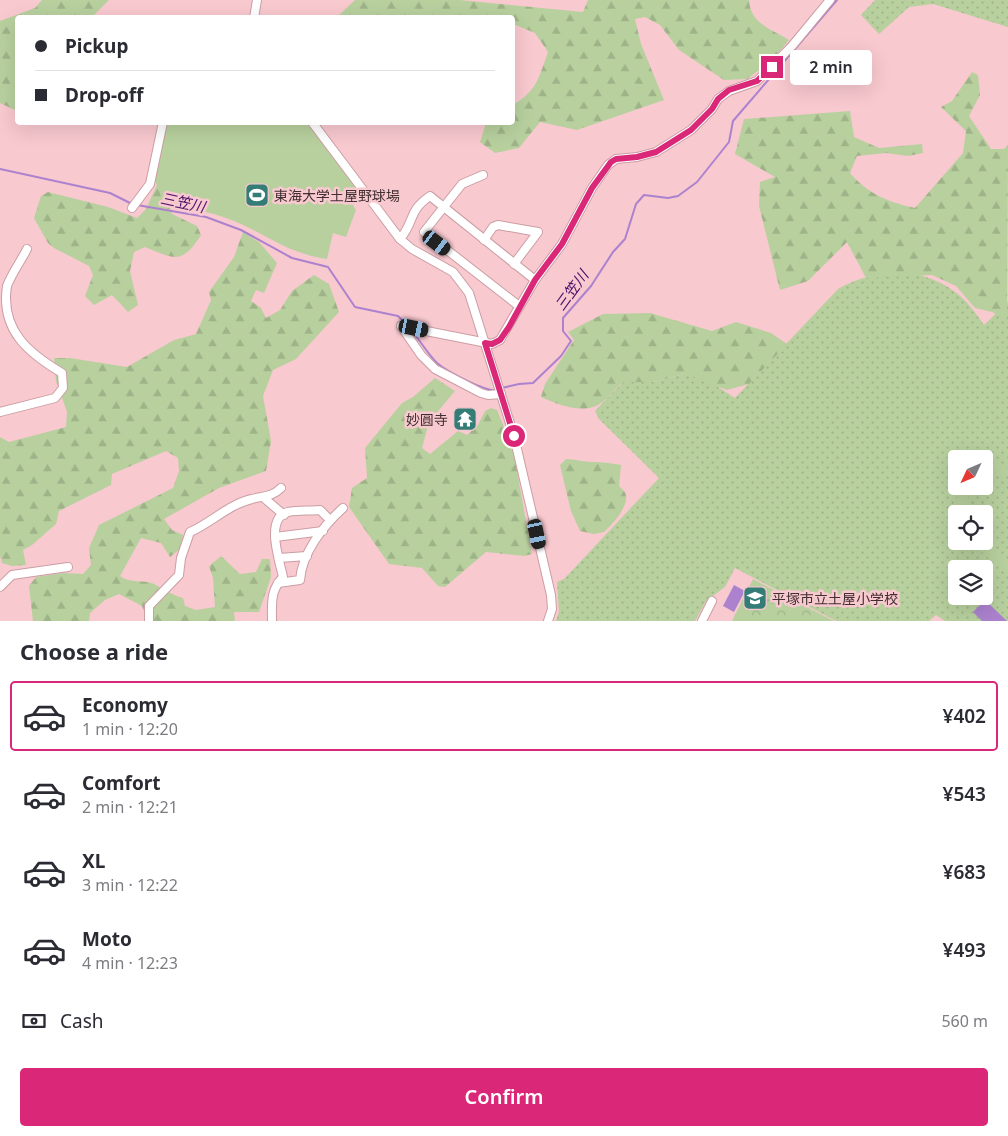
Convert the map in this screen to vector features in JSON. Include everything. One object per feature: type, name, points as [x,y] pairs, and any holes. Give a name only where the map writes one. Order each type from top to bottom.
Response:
[{"type":"street","points":[[254,15],[256,0]]},
{"type":"street","points":[[500,390],[488,395],[435,369],[406,337],[401,326],[492,344],[500,340],[535,280],[562,244],[592,188],[611,162],[616,159],[637,157],[656,152],[695,126],[712,109],[718,99],[729,90],[757,81],[792,46],[830,0]]},
{"type":"street","points":[[132,208],[150,184],[162,125]]},
{"type":"street","points":[[314,125],[400,239],[412,249],[453,272],[469,293],[514,436],[551,595],[552,609],[548,621]]},
{"type":"street","points":[[483,175],[462,184],[424,232],[520,306]]},
{"type":"street","points":[[400,239],[410,227],[414,210],[430,196],[443,209],[535,280]]},
{"type":"street","points":[[484,240],[493,227],[498,225],[538,232],[514,264]]},
{"type":"street","points":[[0,412],[55,398],[63,388],[62,373],[22,348],[9,329],[4,317],[3,301],[7,286],[28,248]]},
{"type":"street","points":[[149,621],[149,606],[179,575],[181,558],[190,532],[209,524],[218,515],[252,499],[264,498],[281,488]]},
{"type":"street","points":[[264,498],[284,515]]},
{"type":"street","points":[[278,583],[300,580],[301,566],[330,520],[343,508]]},
{"type":"street","points":[[272,621],[273,592],[283,577],[275,537],[276,527],[287,512],[320,510],[330,520]]},
{"type":"street","points":[[275,537],[323,531]]},
{"type":"street","points":[[279,558],[307,556]]},
{"type":"street","points":[[0,587],[12,575],[68,567]]},
{"type":"street","points":[[702,621],[712,601]]},
{"type":"green space","points":[[42,0],[109,0],[94,15],[16,15],[35,8]]},
{"type":"green space","points":[[355,0],[460,0],[583,12],[588,0],[749,0],[753,15],[763,25],[789,40],[770,62],[747,79],[724,80],[679,50],[660,25],[645,17],[635,19],[641,44],[664,100],[577,130],[540,122],[519,148],[495,153],[480,142],[485,125],[515,125],[515,104],[521,100],[536,83],[548,52],[535,33],[515,25],[515,15],[339,15]]},
{"type":"green space","points":[[875,0],[1008,0],[1008,27],[933,4],[909,7],[879,34],[861,15]]},
{"type":"green space","points":[[15,15],[15,110],[0,103],[0,21]]},
{"type":"green space","points":[[972,72],[978,75],[980,95],[969,116],[991,149],[1004,149],[1008,145],[1007,320],[992,312],[975,308],[956,286],[932,275],[866,278],[847,242],[808,281],[780,290],[759,206],[760,182],[775,177],[735,154],[744,119],[850,111],[854,137],[879,148],[922,144],[923,153],[908,156],[886,153],[857,156],[850,173],[871,192],[896,203],[915,208],[963,153],[966,131],[941,107],[952,101]]},
{"type":"green space","name":"東海大学土屋野球場","points":[[166,125],[309,125],[359,190],[350,200],[356,210],[346,237],[333,233],[327,259],[300,253],[226,218],[163,202],[155,180]]},
{"type":"green space","points":[[157,185],[162,187],[172,214],[197,226],[201,235],[188,251],[177,257],[145,247],[134,252],[130,271],[138,305],[128,312],[112,295],[94,305],[85,296],[93,275],[89,266],[48,243],[34,218],[41,196],[48,192],[108,207],[137,218],[146,209]]},
{"type":"green space","points":[[243,232],[259,242],[277,263],[264,293],[256,290],[251,301],[261,308],[266,318],[280,310],[292,291],[314,275],[329,284],[339,312],[296,359],[273,370],[263,396],[271,441],[266,471],[219,488],[164,519],[172,530],[183,535],[180,549],[170,557],[161,543],[141,538],[120,576],[128,580],[154,584],[171,594],[183,598],[185,606],[196,610],[215,607],[213,578],[209,566],[221,556],[240,574],[256,572],[262,559],[270,559],[271,577],[259,612],[234,612],[235,621],[147,621],[142,606],[119,594],[105,600],[90,613],[89,621],[33,621],[29,586],[36,577],[63,573],[83,574],[91,565],[89,548],[99,525],[173,488],[179,471],[178,458],[166,451],[112,474],[111,485],[59,511],[56,524],[32,545],[23,550],[26,565],[12,566],[2,563],[0,556],[0,437],[9,442],[66,427],[67,412],[56,381],[54,358],[70,358],[127,367],[174,340],[196,334],[211,300],[209,292],[234,257]]},
{"type":"green space","points":[[908,272],[943,284],[969,304],[984,325],[1008,302],[1008,621],[945,621],[936,615],[929,621],[836,621],[735,568],[725,587],[706,601],[695,621],[556,621],[559,612],[557,582],[564,579],[659,478],[599,419],[595,411],[623,382],[653,382],[684,374],[712,383],[735,398],[838,289],[864,278]]},
{"type":"green space","points":[[650,313],[712,331],[736,322],[771,333],[787,344],[749,384],[727,390],[684,374],[653,382],[623,382],[603,402],[589,408],[568,407],[541,397],[545,384],[574,340],[568,332],[603,314]]},
{"type":"green space","points":[[435,378],[455,391],[429,422],[422,448],[430,454],[458,431],[467,435],[478,425],[485,411],[491,408],[497,410],[513,449],[532,554],[524,556],[486,552],[445,587],[438,586],[422,568],[389,564],[349,507],[352,488],[367,478],[365,448],[402,403],[413,397]]},
{"type":"green space","points":[[1007,454],[1008,475],[993,475],[993,464],[1005,464],[1002,460]]},
{"type":"green space","points":[[566,459],[621,465],[619,486],[626,496],[625,505],[619,516],[604,532],[594,534],[580,531],[571,511],[560,465]]},
{"type":"green space","points":[[958,495],[970,495],[966,505],[956,505]]},
{"type":"green space","points":[[993,547],[1008,561],[1008,576],[993,560],[980,550],[993,550]]},
{"type":"green space","name":"平塚市立土屋小学校","points":[[753,579],[834,621],[732,621]]},
{"type":"shaded area","points":[[734,585],[745,591],[734,612],[723,606]]},
{"type":"shaded area","points":[[980,605],[990,605],[1007,621],[982,621],[973,612]]},
{"type":"waterway","name":"三笠川","points":[[502,388],[533,383],[561,356],[571,341],[563,331],[563,318],[591,286],[613,252],[625,239],[636,204],[644,195],[668,198],[678,196],[697,182],[729,142],[733,121],[837,0]]},
{"type":"waterway","name":"三笠川","points":[[0,169],[110,193],[132,204]]},
{"type":"waterway","name":"三笠川","points":[[137,205],[206,217],[241,230],[292,258],[328,267],[355,307],[398,316],[406,324]]},
{"type":"waterway","name":"三笠川","points":[[412,331],[442,367],[476,385],[498,390]]},
{"type":"place","name":"東海大学土屋野球場","points":[[257,195]]},
{"type":"place","name":"妙圓寺","points":[[465,419]]},
{"type":"place","name":"平塚市立土屋小学校","points":[[755,598]]},
{"type":"route","points":[[514,436],[485,343],[492,344],[500,340],[509,327],[535,280],[552,254],[562,244],[577,214],[605,168],[616,159],[637,157],[656,152],[691,130],[712,109],[718,99],[729,90],[757,81],[772,67]]}]
